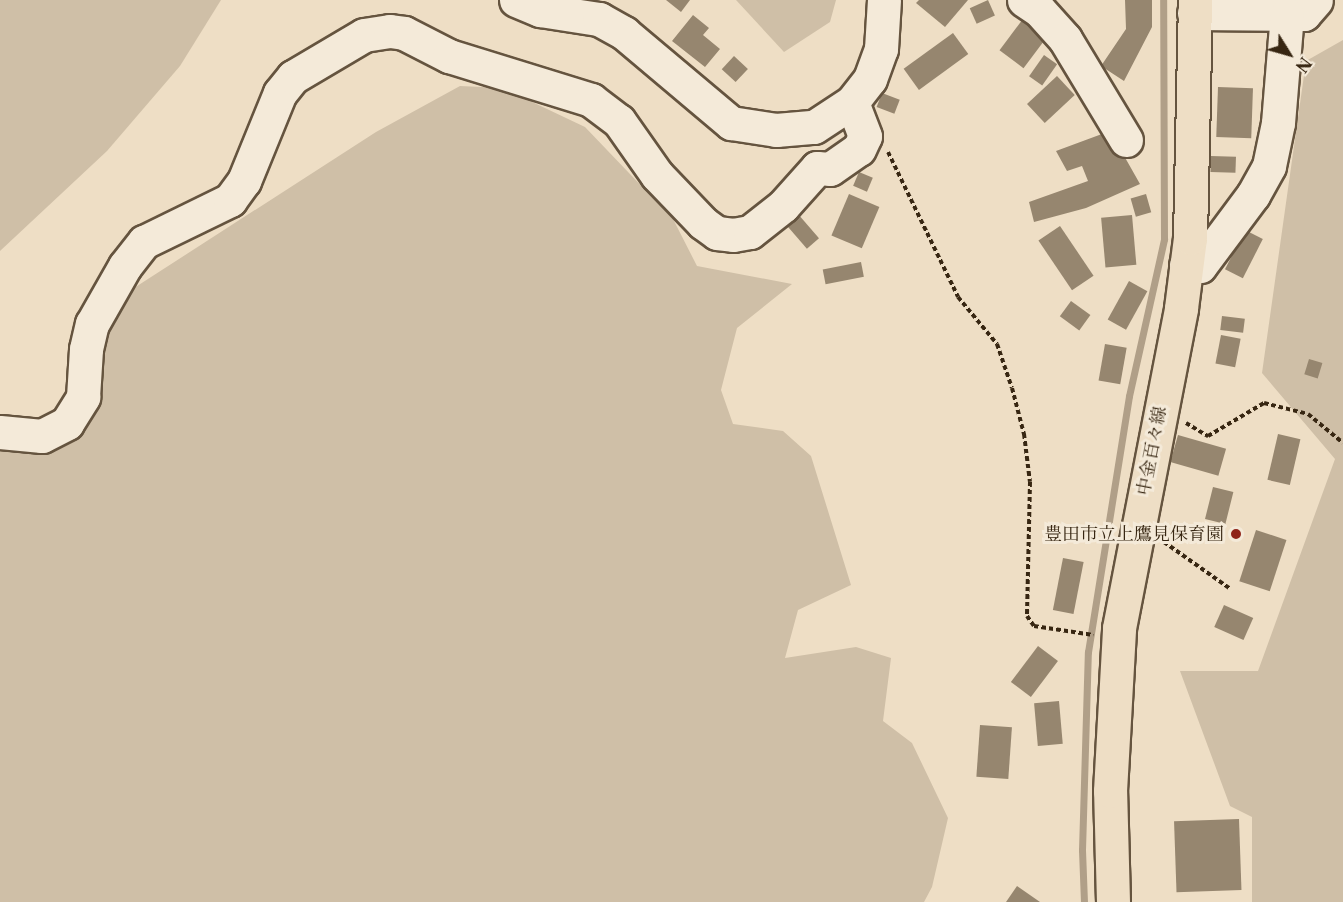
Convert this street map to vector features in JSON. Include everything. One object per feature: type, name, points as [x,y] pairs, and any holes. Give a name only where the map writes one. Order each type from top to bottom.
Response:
[{"type":"main road","name":"中金百々線","points":[[1113,902],[1110,791],[1119,628],[1186,265],[1194,7]]},
{"type":"street","points":[[516,0],[540,10],[599,19],[624,33],[730,123],[776,130],[814,127],[852,102],[870,79],[881,49],[884,0]]},
{"type":"street","points":[[1024,0],[1039,10],[1065,39],[1126,140]]},
{"type":"street","points":[[1194,7],[1304,14],[1316,0]]},
{"type":"street","points":[[1186,265],[1200,266],[1253,195],[1269,166],[1278,123],[1287,14]]},
{"type":"street","points":[[0,432],[42,436],[67,423],[83,398],[86,349],[92,324],[125,266],[144,242],[231,200],[244,181],[280,93],[292,77],[364,35],[390,30],[404,33],[449,56],[591,100],[619,121],[657,175],[717,233],[750,232],[783,206],[817,168],[830,169],[843,163],[859,149],[865,136],[852,102]]},
{"type":"path","points":[[865,136],[891,154],[958,297],[997,344],[1012,388],[1024,434],[1030,482],[1027,616],[1034,626],[1080,633]]},
{"type":"path","points":[[1160,408],[1208,436],[1264,403],[1308,414],[1343,443]]},
{"type":"path","points":[[1137,532],[1173,547],[1229,588]]},
{"type":"shaded area","points":[[0,0],[221,0],[180,66],[107,151],[0,251]]},
{"type":"shaded area","points":[[736,0],[836,0],[830,22],[784,52]]},
{"type":"shaded area","points":[[1343,40],[1343,902],[1252,902],[1252,817],[1230,806],[1180,671],[1258,671],[1335,459],[1262,373],[1306,61]]},
{"type":"shaded area","points":[[460,86],[503,88],[585,127],[673,219],[697,266],[792,284],[737,328],[721,390],[733,424],[783,431],[811,456],[851,585],[798,610],[785,658],[856,647],[891,658],[883,721],[912,743],[948,818],[932,887],[924,902],[0,902],[0,421],[56,434],[93,375],[113,319],[134,288],[376,132]]},
{"type":"building","points":[[666,0],[690,0],[681,12]]},
{"type":"building","points":[[919,0],[968,0],[945,27],[916,3]]},
{"type":"building","points":[[988,0],[995,16],[977,24],[970,8]]},
{"type":"building","points":[[1125,0],[1152,0],[1152,27],[1124,81],[1101,66],[1126,29]]},
{"type":"building","points":[[693,15],[709,28],[703,35],[720,49],[705,67],[672,41]]},
{"type":"building","points":[[1026,15],[1050,33],[1023,68],[1000,50]]},
{"type":"building","points":[[953,33],[968,54],[919,90],[904,69]]},
{"type":"building","points":[[1044,55],[1057,64],[1042,85],[1029,76]]},
{"type":"building","points":[[734,56],[748,69],[736,82],[722,69]]},
{"type":"building","points":[[1057,76],[1075,95],[1045,123],[1027,104]]},
{"type":"building","points":[[1218,87],[1253,88],[1251,138],[1216,137]]},
{"type":"building","points":[[882,93],[900,100],[894,114],[877,107]]},
{"type":"building","points":[[1110,131],[1140,184],[1086,208],[1034,222],[1029,202],[1088,181],[1082,166],[1067,171],[1056,151]]},
{"type":"building","points":[[1211,156],[1236,157],[1235,173],[1210,172]]},
{"type":"building","points":[[859,172],[873,178],[867,192],[853,186]]},
{"type":"building","points":[[849,194],[879,207],[862,248],[831,235]]},
{"type":"building","points":[[1146,194],[1151,212],[1136,217],[1131,198]]},
{"type":"building","points":[[798,214],[819,238],[807,249],[786,224]]},
{"type":"building","points":[[1132,215],[1136,265],[1105,268],[1101,218]]},
{"type":"building","points":[[1060,226],[1094,276],[1072,290],[1038,241]]},
{"type":"building","points":[[1245,230],[1263,239],[1243,278],[1225,269]]},
{"type":"building","points":[[861,262],[864,277],[826,284],[823,269]]},
{"type":"building","points":[[1129,281],[1147,291],[1126,330],[1108,319]]},
{"type":"building","points":[[1071,301],[1090,315],[1079,330],[1060,316]]},
{"type":"building","points":[[1222,316],[1245,319],[1243,333],[1220,330]]},
{"type":"building","points":[[1221,335],[1241,339],[1235,367],[1215,363]]},
{"type":"building","points":[[1105,344],[1127,348],[1120,384],[1099,380]]},
{"type":"building","points":[[1309,359],[1322,363],[1318,378],[1304,374]]},
{"type":"building","points":[[1278,434],[1300,439],[1290,485],[1267,480]]},
{"type":"building","points":[[1178,435],[1226,449],[1218,476],[1170,462]]},
{"type":"building","points":[[1213,487],[1233,492],[1225,524],[1205,519]]},
{"type":"building","points":[[1256,530],[1286,540],[1270,591],[1239,581]]},
{"type":"building","points":[[1063,558],[1084,562],[1074,614],[1053,610]]},
{"type":"building","points":[[1224,605],[1253,618],[1243,640],[1214,627]]},
{"type":"building","points":[[1038,646],[1058,661],[1031,697],[1011,682]]},
{"type":"building","points":[[1059,701],[1063,744],[1038,746],[1034,703]]},
{"type":"building","points":[[980,725],[1012,727],[1008,779],[976,777]]},
{"type":"building","points":[[1239,819],[1241,890],[1177,892],[1174,821]]},
{"type":"building","points":[[1017,886],[1040,902],[1006,902]]},
{"type":"waterway","points":[[1084,902],[1082,850],[1088,652],[1129,396],[1164,239],[1163,0]]},
{"type":"place","name":"豊田市立上鷹見保育園","points":[[1236,534]]}]
